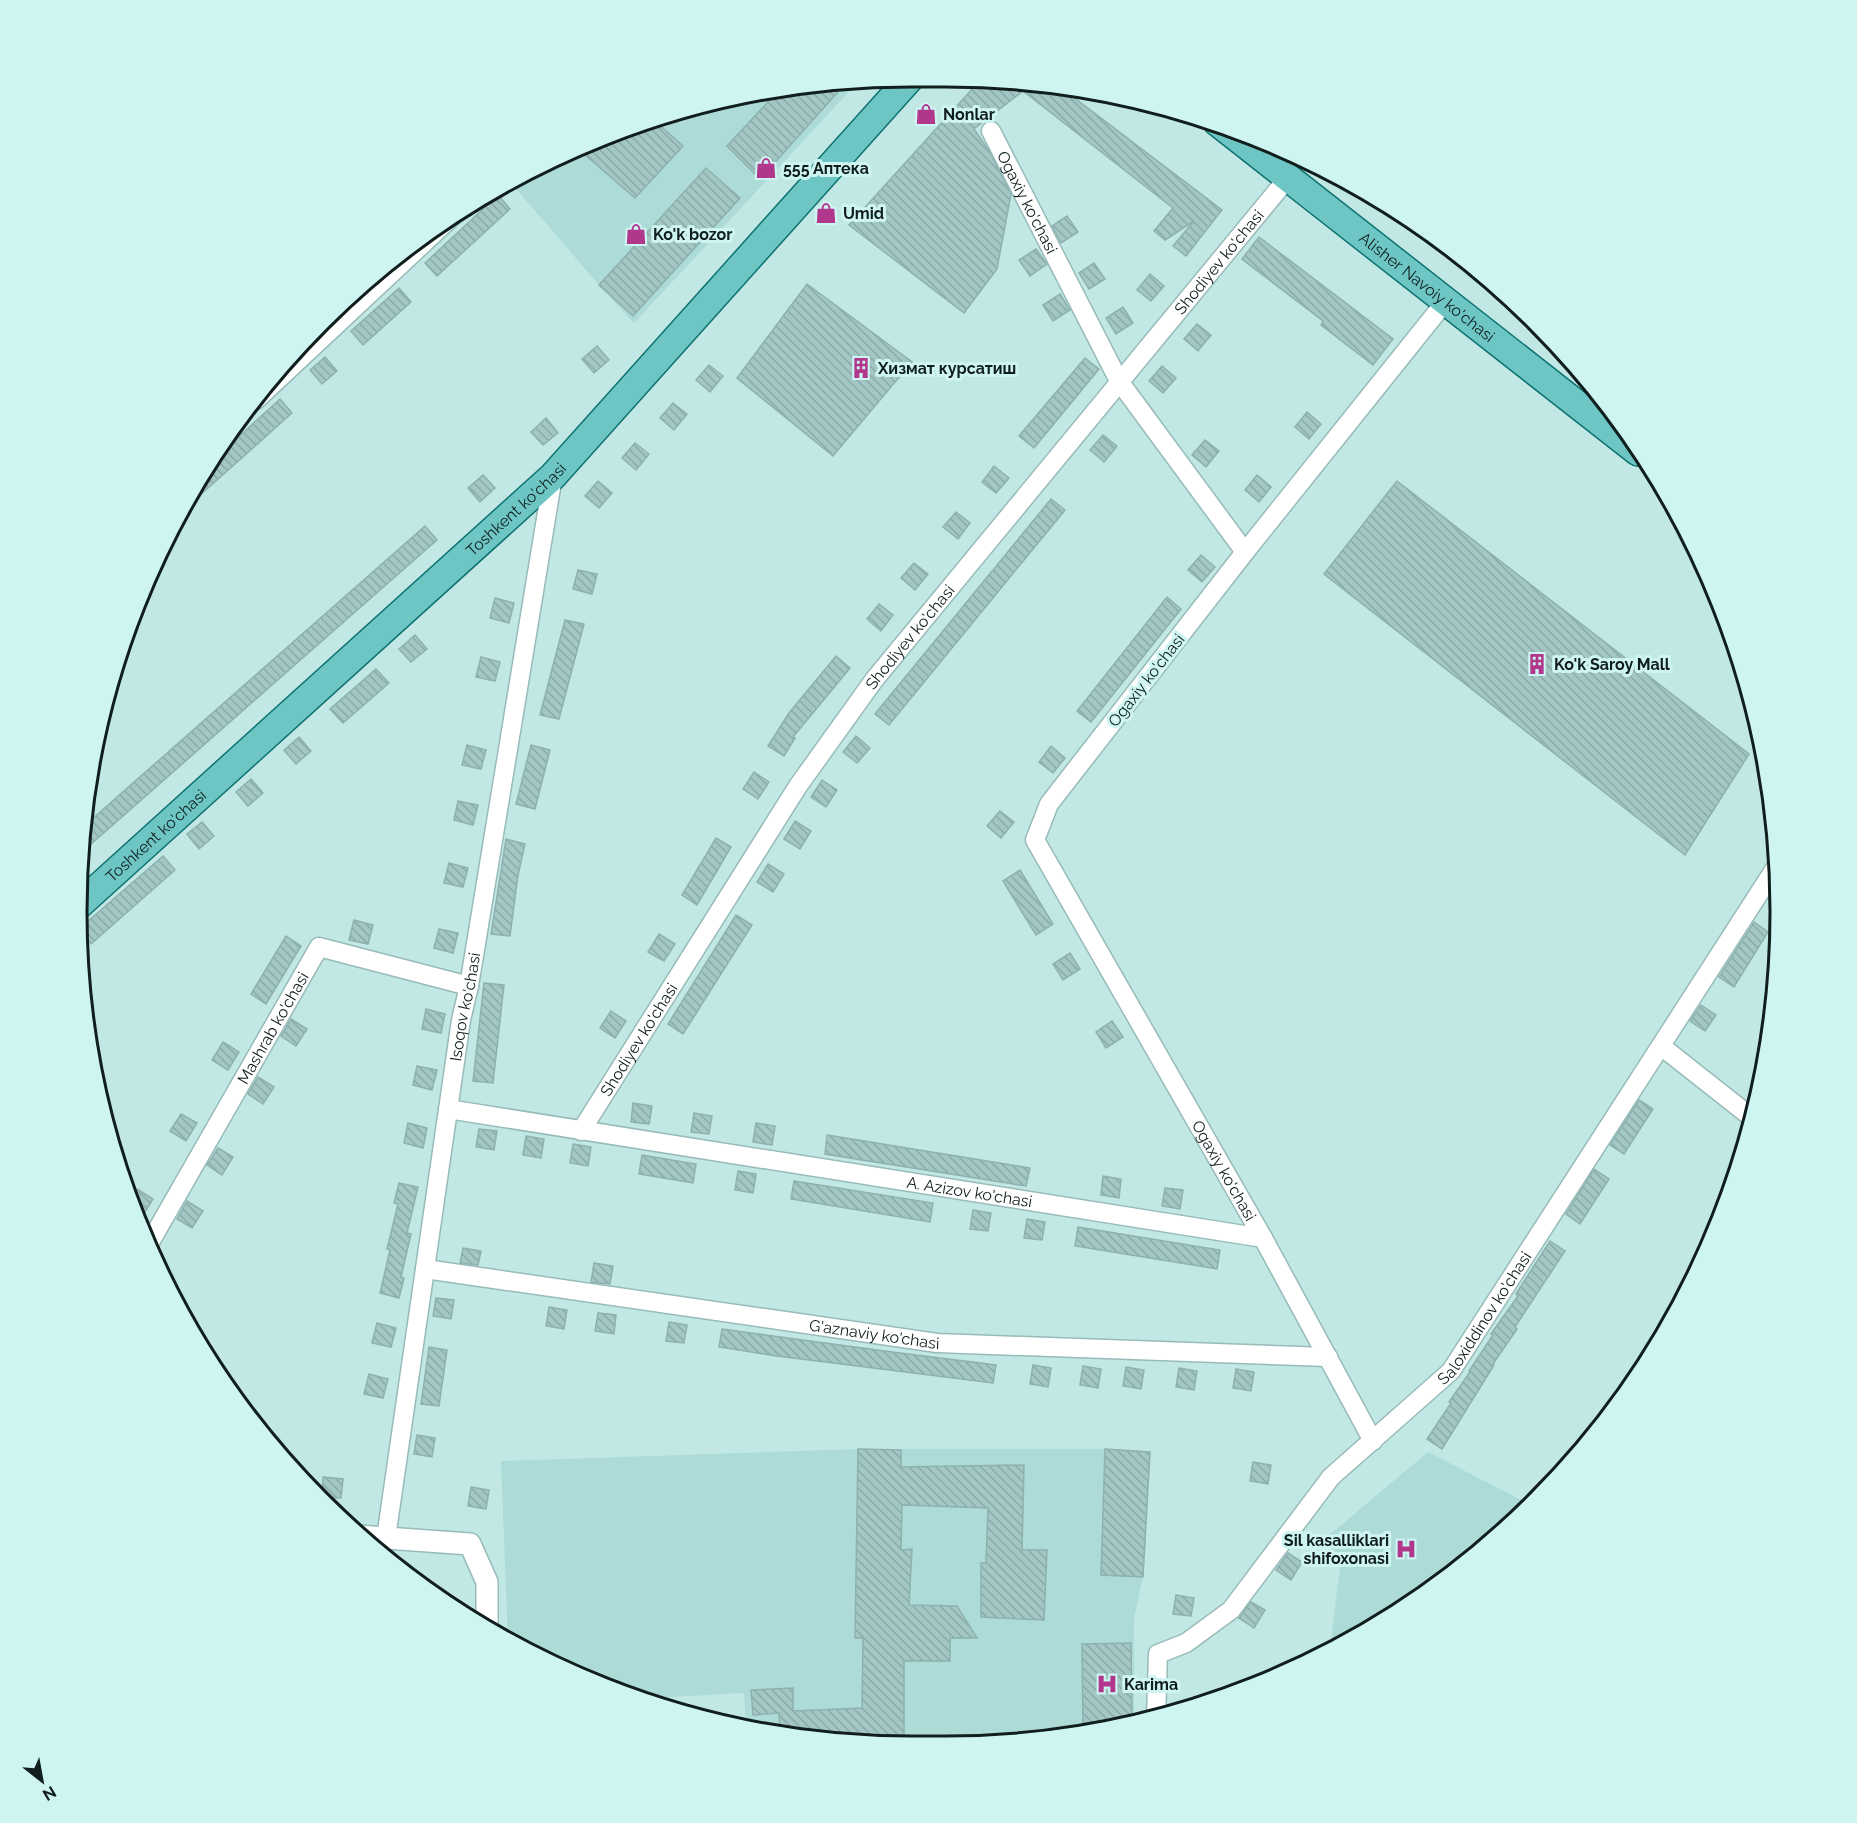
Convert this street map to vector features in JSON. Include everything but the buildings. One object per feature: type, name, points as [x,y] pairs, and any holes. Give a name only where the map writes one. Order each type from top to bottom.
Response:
[{"type":"main road","name":"Toshkent ko'chasi","points":[[88,897],[553,476],[902,87]]},
{"type":"main road","name":"Alisher Navoiy ko'chasi","points":[[1243,143],[1620,438]]},
{"type":"street","name":"Ogaxiy ko'chasi","points":[[991,131],[1119,381],[1245,552],[1049,804],[1035,840],[1263,1238]]},
{"type":"street","name":"Shodiyev ko'chasi","points":[[581,1131],[798,786],[874,680],[1287,179]]},
{"type":"street","points":[[302,357],[400,265]]},
{"type":"street","points":[[1245,552],[1445,302]]},
{"type":"street","name":"Isoqov ko'chasi","points":[[386,1538],[461,1020],[469,986],[553,476]]},
{"type":"street","name":"Saloxiddinov ko'chasi","points":[[1156,1709],[1158,1654],[1186,1643],[1231,1610],[1330,1477],[1451,1371],[1769,880]]},
{"type":"street","name":"Mashrab ko'chasi","points":[[154,1236],[319,947],[469,986]]},
{"type":"street","points":[[1661,1046],[1745,1112]]},
{"type":"street","name":"A. Azizov ko'chasi","points":[[448,1108],[1263,1238]]},
{"type":"street","points":[[1263,1238],[1372,1441]]},
{"type":"street","name":"G'aznaviy ko'chasi","points":[[426,1269],[937,1343],[1328,1358]]},
{"type":"street","points":[[376,1537],[470,1544],[487,1581],[487,1618]]},
{"type":"shaded area","name":"Ko'k bozor","points":[[851,90],[634,323],[516,188],[596,150],[698,115],[804,94]]},
{"type":"shaded area","points":[[858,1449],[1105,1449],[1150,1452],[1143,1577],[1134,1618],[1134,1714],[1053,1729],[999,1734],[912,1736],[858,1734],[804,1729],[746,1719],[744,1693],[664,1697],[596,1673],[508,1630],[501,1461]]},
{"type":"shaded area","name":"Sil kasalliklari shifoxonasi","points":[[1428,1452],[1523,1501],[1447,1566],[1404,1597],[1331,1640],[1341,1557],[1322,1541]]},
{"type":"place","name":"Nonlar","points":[[926,114]]},
{"type":"place","name":"555 Аптека","points":[[766,168]]},
{"type":"place","name":"Umid","points":[[826,213]]},
{"type":"place","name":"Ko'k bozor","points":[[636,234]]},
{"type":"place","name":"Хизмат курсатиш","points":[[861,368]]},
{"type":"place","name":"Ko'k Saroy Mall","points":[[1537,664]]},
{"type":"place","name":"Sil kasalliklari shifoxonasi","points":[[1406,1549]]},
{"type":"place","name":"Karima","points":[[1107,1684]]}]
